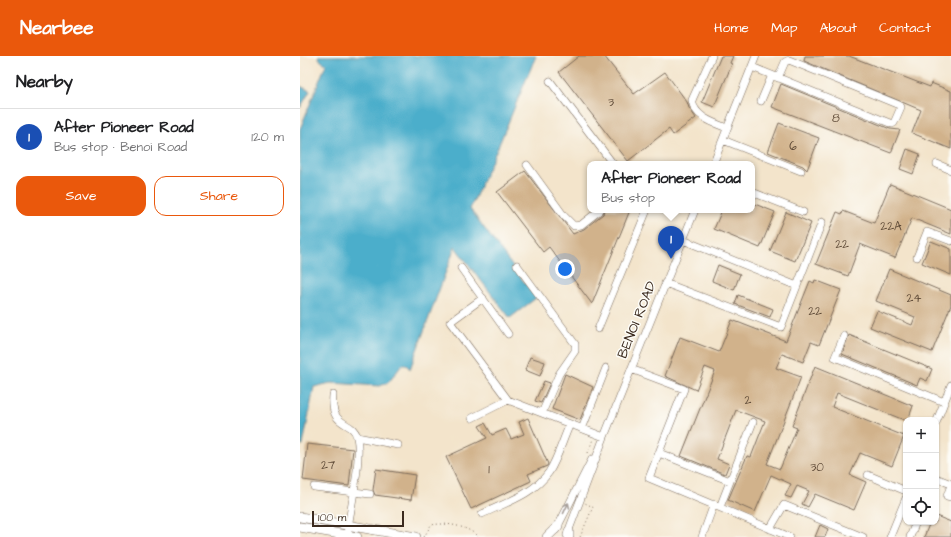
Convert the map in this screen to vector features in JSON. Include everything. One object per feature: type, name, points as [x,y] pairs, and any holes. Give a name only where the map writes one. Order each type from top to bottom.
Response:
[{"type":"main road","points":[[300,516],[416,537]]},
{"type":"main road","points":[[547,537],[558,526]]},
{"type":"main road","points":[[300,527],[356,537]]},
{"type":"street","points":[[712,56],[692,100],[693,104],[703,117],[727,128]]},
{"type":"street","points":[[714,161],[756,56]]},
{"type":"street","points":[[752,67],[775,77],[892,124],[894,123],[901,107],[789,60],[785,62],[775,77],[761,101]]},
{"type":"street","points":[[550,81],[611,161]]},
{"type":"street","points":[[723,140],[801,171]]},
{"type":"street","points":[[938,164],[951,170]]},
{"type":"street","points":[[527,165],[564,216],[574,226],[581,225],[596,213]]},
{"type":"street","points":[[755,193],[803,212]]},
{"type":"street","points":[[598,329],[646,213]]},
{"type":"street","name":"BENOI ROAD","points":[[568,535],[603,438],[694,213]]},
{"type":"street","points":[[665,283],[781,327],[822,222]]},
{"type":"street","points":[[917,257],[927,232],[951,241]]},
{"type":"street","points":[[683,240],[797,286]]},
{"type":"street","points":[[517,265],[575,344],[575,351],[559,374],[542,413]]},
{"type":"street","points":[[461,268],[508,334]]},
{"type":"street","points":[[482,298],[450,322],[508,400],[603,438]]},
{"type":"street","points":[[844,336],[835,357],[944,402]]},
{"type":"street","points":[[582,429],[606,368]]},
{"type":"street","points":[[631,369],[684,388],[649,478],[790,537]]},
{"type":"street","points":[[938,417],[951,386]]},
{"type":"street","points":[[333,395],[332,408],[336,417],[354,432],[357,437],[358,454],[347,535]]},
{"type":"street","points":[[472,418],[508,400]]},
{"type":"street","points":[[702,537],[730,481],[752,422]]},
{"type":"street","points":[[482,514],[530,490],[549,472],[570,424]]},
{"type":"street","points":[[357,437],[398,444]]},
{"type":"street","name":"BENOI ROAD","points":[[553,537],[575,490],[603,438]]},
{"type":"street","points":[[659,453],[730,481]]},
{"type":"street","points":[[868,475],[903,490]]},
{"type":"street","points":[[939,479],[951,484],[947,496],[951,497]]},
{"type":"street","points":[[314,487],[370,494]]},
{"type":"street","points":[[770,529],[784,505],[863,537]]},
{"type":"street","points":[[890,537],[903,505]]},
{"type":"street","points":[[910,537],[915,525]]},
{"type":"path","points":[[580,537],[593,507],[581,501]]},
{"type":"path","points":[[424,537],[431,525],[438,524],[470,529],[478,537]]},
{"type":"water","points":[[318,56],[536,56],[470,209],[536,298],[510,318],[455,247],[410,369],[406,365],[402,365],[389,382],[380,386],[331,383],[314,387],[303,445],[300,445],[300,129],[326,64],[321,61]]},
{"type":"water","points":[[300,86],[310,91],[300,108]]},
{"type":"building","points":[[579,56],[604,56],[634,94],[665,72],[687,102],[696,118],[673,135],[669,129],[628,161],[559,72]]},
{"type":"building","points":[[721,56],[733,56],[730,63],[732,64],[714,107],[702,102]]},
{"type":"building","points":[[805,56],[849,56],[930,87],[931,83],[951,91],[951,149],[912,133],[921,110],[804,61]]},
{"type":"building","points":[[781,84],[890,129],[900,130],[891,153],[772,107]]},
{"type":"building","points":[[779,123],[819,138],[807,170],[803,166],[768,152]]},
{"type":"building","points":[[907,149],[920,154],[913,174],[900,169]]},
{"type":"building","points":[[525,171],[573,234],[584,229],[604,213],[629,213],[592,304],[549,247],[543,252],[497,192]]},
{"type":"building","points":[[890,184],[951,209],[951,234],[912,218],[895,258],[860,244],[848,276],[816,264],[837,212],[842,214],[843,211],[874,223]]},
{"type":"building","points":[[755,204],[775,212],[760,248],[714,229],[721,213],[755,213]]},
{"type":"building","points":[[786,212],[811,223],[795,261],[770,251]]},
{"type":"building","points":[[931,241],[951,249],[951,275],[922,263]]},
{"type":"building","points":[[718,265],[740,274],[734,290],[712,281]]},
{"type":"building","points":[[889,269],[951,295],[951,305],[932,352],[870,327],[877,311],[912,325],[915,317],[876,301]]},
{"type":"building","points":[[815,280],[841,290],[819,345],[811,342],[803,362],[782,354],[776,368],[801,377],[767,464],[780,469],[797,428],[792,426],[815,366],[913,406],[909,417],[903,417],[903,420],[837,393],[832,407],[903,436],[892,466],[860,453],[850,475],[866,482],[854,510],[815,494],[808,507],[802,504],[809,491],[797,486],[791,498],[785,496],[791,484],[771,475],[755,512],[728,500],[747,456],[751,457],[765,421],[736,410],[717,459],[729,464],[725,474],[681,456],[715,371],[705,367],[696,390],[665,376],[680,337],[719,352],[732,320],[786,341],[810,281],[814,283]]},
{"type":"building","points":[[738,295],[773,309],[770,317],[735,304]]},
{"type":"building","points":[[849,335],[932,369],[927,381],[920,378],[917,385],[842,354]]},
{"type":"building","points":[[530,357],[545,362],[540,376],[525,370]]},
{"type":"building","points":[[565,374],[593,387],[580,420],[552,409]]},
{"type":"building","points":[[544,381],[550,383],[541,403],[535,401]]},
{"type":"building","points":[[528,418],[548,464],[547,466],[528,474],[531,481],[471,509],[446,457],[487,438],[479,426],[485,423],[492,435],[506,429],[511,439],[524,434],[519,422]]},
{"type":"building","points":[[307,444],[353,449],[349,486],[303,480]]},
{"type":"building","points":[[376,469],[415,475],[411,500],[375,495],[373,490]]},
{"type":"building","points":[[939,517],[951,522],[951,537],[924,537],[929,525],[939,525]]},
{"type":"building","points":[[820,525],[828,529],[825,537],[815,537]]},
{"type":"place","name":"After Pioneer Road","points":[[671,259]]}]
